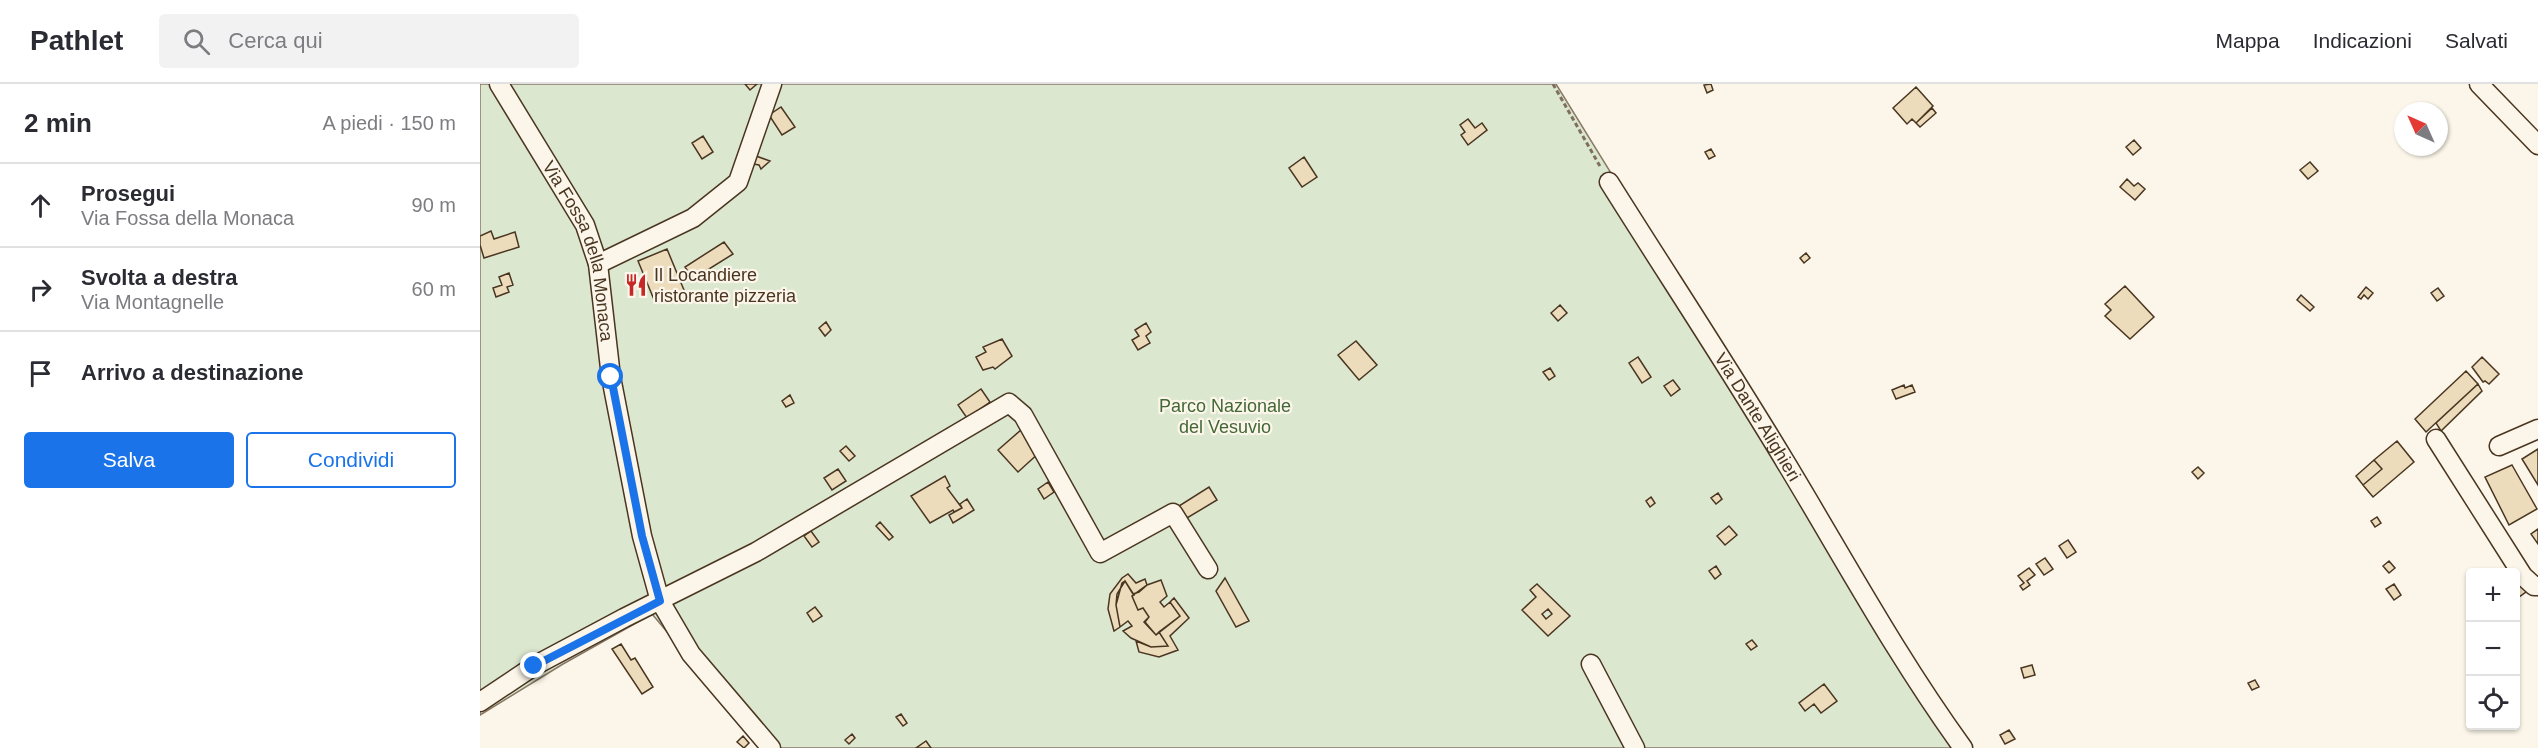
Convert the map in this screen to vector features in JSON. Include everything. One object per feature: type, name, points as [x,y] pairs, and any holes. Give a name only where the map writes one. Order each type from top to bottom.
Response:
[{"type":"street","name":"Via Fossa della Monaca","points":[[500,84],[585,225],[598,264],[611,377],[642,536],[660,601],[691,654],[771,748]]},
{"type":"street","points":[[598,264],[693,218],[738,182],[772,84]]},
{"type":"street","points":[[2479,84],[2538,145]]},
{"type":"street","name":"Via Dante Alighieri","points":[[1609,182],[1786,462],[1878,620],[1963,748]]},
{"type":"street","points":[[480,702],[534,666],[756,552],[1009,403],[1023,416],[1100,553],[1173,513],[1208,569]]},
{"type":"street","points":[[2499,446],[2538,429]]},
{"type":"street","points":[[2436,439],[2523,576],[2534,586],[2538,586]]},
{"type":"street","points":[[1591,664],[1635,748]]},
{"type":"path","points":[[1553,84],[1609,182]]},
{"type":"green space","name":"Parco Nazionale del Vesuvio","points":[[480,84],[1556,84],[1853,565],[1971,748],[765,748],[652,614],[563,664],[480,715]]},
{"type":"building","points":[[745,84],[757,84],[750,90]]},
{"type":"building","points":[[1711,84],[1713,90],[1707,93],[1704,85]]},
{"type":"building","points":[[1916,87],[1933,106],[1916,123],[1912,119],[1907,124],[1893,108]]},
{"type":"building","points":[[781,107],[795,127],[782,135],[769,115]]},
{"type":"building","points":[[1932,108],[1936,113],[1920,127],[1916,123]]},
{"type":"building","points":[[1468,119],[1475,128],[1482,123],[1487,130],[1468,145],[1461,135],[1465,132],[1460,125]]},
{"type":"building","points":[[703,136],[713,152],[702,159],[692,143]]},
{"type":"building","points":[[2134,140],[2141,148],[2133,155],[2126,147]]},
{"type":"building","points":[[1711,149],[1715,156],[1709,159],[1705,152]]},
{"type":"building","points":[[756,156],[770,161],[761,169],[759,165],[753,164]]},
{"type":"building","points":[[1304,157],[1317,177],[1302,187],[1289,168]]},
{"type":"building","points":[[2310,162],[2318,171],[2308,179],[2300,170]]},
{"type":"building","points":[[2127,179],[2134,186],[2138,183],[2145,189],[2135,200],[2120,187]]},
{"type":"building","points":[[491,231],[494,239],[515,232],[519,247],[484,258],[480,236]]},
{"type":"building","points":[[724,242],[733,254],[693,279],[685,267]]},
{"type":"building","points":[[667,249],[684,290],[655,302],[638,261]]},
{"type":"building","points":[[1806,253],[1810,258],[1804,263],[1800,258]]},
{"type":"building","points":[[509,273],[513,285],[507,287],[509,292],[496,297],[493,288],[502,285],[499,277]]},
{"type":"building","points":[[2125,286],[2154,317],[2130,339],[2105,316],[2111,310],[2105,304]]},
{"type":"building","points":[[2366,287],[2373,293],[2368,299],[2364,295],[2361,299],[2358,297]]},
{"type":"building","points":[[2438,288],[2444,296],[2437,301],[2431,293]]},
{"type":"building","points":[[2301,295],[2314,307],[2310,311],[2297,300]]},
{"type":"building","points":[[1560,305],[1567,313],[1558,321],[1551,313]]},
{"type":"building","points":[[826,322],[831,330],[825,336],[819,328]]},
{"type":"building","points":[[1146,323],[1151,332],[1146,336],[1150,343],[1138,350],[1132,340],[1139,336],[1135,330]]},
{"type":"building","points":[[1002,339],[1012,356],[995,369],[993,367],[983,370],[976,357],[986,352],[983,347]]},
{"type":"building","points":[[1356,341],[1377,365],[1359,380],[1338,355]]},
{"type":"building","points":[[1638,357],[1651,377],[1642,383],[1629,363]]},
{"type":"building","points":[[2482,357],[2499,374],[2489,384],[2483,382],[2472,367]]},
{"type":"building","points":[[1550,368],[1555,376],[1549,380],[1543,372]]},
{"type":"building","points":[[2466,371],[2478,384],[2426,432],[2415,419]]},
{"type":"building","points":[[1673,380],[1680,389],[1671,396],[1664,386]]},
{"type":"building","points":[[2478,384],[2482,391],[2441,431],[2436,423]]},
{"type":"building","points":[[1904,385],[1905,388],[1912,385],[1915,392],[1896,399],[1892,390]]},
{"type":"building","points":[[981,389],[990,402],[967,418],[958,405]]},
{"type":"building","points":[[790,395],[794,403],[786,407],[782,401]]},
{"type":"building","points":[[1021,430],[1041,451],[1018,472],[998,450]]},
{"type":"building","points":[[2397,441],[2414,462],[2373,497],[2363,485],[2382,469],[2374,460]]},
{"type":"building","points":[[846,446],[855,456],[849,461],[840,451]]},
{"type":"building","points":[[2538,449],[2538,485],[2522,459]]},
{"type":"building","points":[[2374,460],[2382,469],[2363,485],[2356,476]]},
{"type":"building","points":[[2512,465],[2537,509],[2509,525],[2485,477]]},
{"type":"building","points":[[2198,467],[2204,473],[2198,479],[2192,472]]},
{"type":"building","points":[[838,469],[846,481],[832,490],[824,478]]},
{"type":"building","points":[[945,476],[950,486],[947,488],[962,508],[954,512],[953,510],[930,523],[911,496]]},
{"type":"building","points":[[1048,482],[1054,492],[1044,499],[1038,489]]},
{"type":"building","points":[[1209,487],[1217,500],[1187,518],[1179,506]]},
{"type":"building","points":[[1718,493],[1722,499],[1716,504],[1711,498]]},
{"type":"building","points":[[1651,497],[1655,503],[1650,507],[1646,501]]},
{"type":"building","points":[[967,499],[974,510],[953,523],[949,515],[962,508],[960,504]]},
{"type":"building","points":[[2377,517],[2381,523],[2375,527],[2371,521]]},
{"type":"building","points":[[880,522],[893,537],[889,540],[876,526]]},
{"type":"building","points":[[1729,526],[1737,535],[1725,545],[1717,536]]},
{"type":"building","points":[[2538,529],[2538,544],[2531,534]]},
{"type":"building","points":[[811,531],[819,542],[812,547],[804,536]]},
{"type":"building","points":[[2068,540],[2076,552],[2067,558],[2059,546]]},
{"type":"building","points":[[2045,558],[2053,569],[2044,575],[2036,564]]},
{"type":"building","points":[[2389,561],[2395,568],[2389,573],[2383,566]]},
{"type":"building","points":[[1716,566],[1721,574],[1715,579],[1709,571]]},
{"type":"building","points":[[2029,568],[2035,575],[2027,581],[2030,585],[2023,590],[2020,586],[2024,583],[2018,576]]},
{"type":"building","points":[[1128,574],[1136,583],[1145,579],[1147,585],[1133,594],[1125,581],[1122,583],[1116,605],[1120,627],[1114,631],[1108,609],[1110,594]]},
{"type":"building","points":[[1225,578],[1249,621],[1236,627],[1216,591]]},
{"type":"building","points":[[1161,580],[1167,596],[1160,602],[1164,607],[1170,602],[1180,616],[1156,635],[1145,622],[1149,617],[1143,608],[1138,610],[1132,596],[1147,585]]},
{"type":"building","points":[[1125,581],[1134,595],[1132,596],[1138,610],[1143,608],[1149,617],[1144,622],[1156,635],[1159,632],[1168,646],[1151,647],[1131,638],[1123,631],[1132,626],[1128,621],[1120,627],[1116,605],[1117,594]]},
{"type":"building","points":[[2525,582],[2530,589],[2520,596],[2520,586]]},
{"type":"building","points":[[1537,584],[1570,616],[1548,636],[1522,610],[1536,597],[1530,590]],"holes":[[[1548,609],[1552,614],[1546,619],[1542,614]]]},
{"type":"building","points":[[2394,584],[2401,595],[2394,600],[2386,589]]},
{"type":"building","points":[[1174,598],[1189,618],[1170,636],[1178,650],[1159,657],[1139,652],[1136,641],[1151,647],[1168,646],[1159,632],[1180,616],[1170,602]]},
{"type":"building","points":[[815,607],[822,616],[813,622],[807,613]]},
{"type":"building","points":[[1752,640],[1757,646],[1751,650],[1746,644]]},
{"type":"building","points":[[621,644],[631,660],[635,658],[653,687],[642,694],[612,649]]},
{"type":"building","points":[[2032,665],[2035,675],[2024,678],[2021,668]]},
{"type":"building","points":[[2255,680],[2259,687],[2252,690],[2248,683]]},
{"type":"building","points":[[1824,684],[1837,701],[1821,713],[1814,704],[1805,711],[1799,703]]},
{"type":"building","points":[[901,714],[907,723],[903,726],[896,717]]},
{"type":"building","points":[[2009,730],[2015,739],[2005,744],[2000,735]]},
{"type":"building","points":[[852,734],[855,738],[849,744],[845,740]]},
{"type":"building","points":[[743,736],[749,743],[744,748],[737,742]]},
{"type":"building","points":[[926,741],[931,748],[916,748]]},
{"type":"place","name":"Il Locandiere ristorante pizzeria","points":[[636,285]]},
{"type":"route","points":[[534,666],[660,601],[642,536],[611,377]]}]
